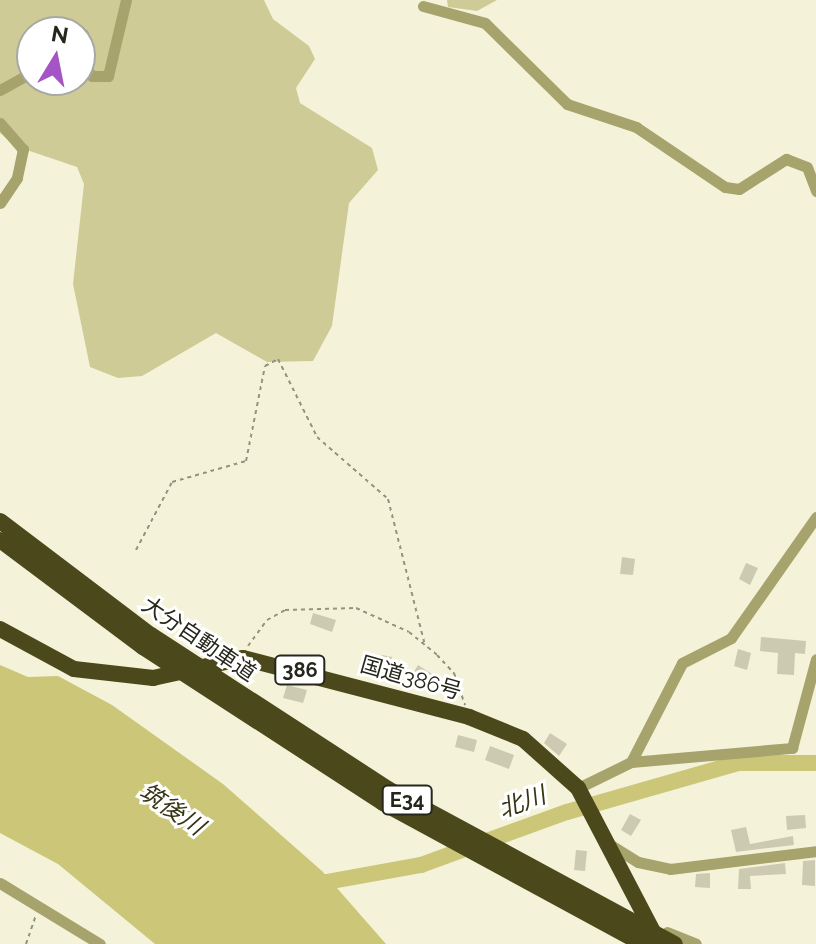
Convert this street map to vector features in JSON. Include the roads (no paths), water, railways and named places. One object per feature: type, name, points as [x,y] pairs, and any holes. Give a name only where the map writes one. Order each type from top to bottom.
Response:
[{"type":"highway","name":"大分自動車道","points":[[0,521],[147,641],[388,789],[675,944]]},
{"type":"highway","name":"大分自動車道","points":[[0,540],[383,803],[643,944]]},
{"type":"highway","name":"国道386号","points":[[0,629],[74,669],[117,677],[243,658],[469,717],[547,754],[580,791],[660,944]]},
{"type":"street","points":[[96,76],[108,76],[126,0]]},
{"type":"street","points":[[423,6],[485,23],[567,104],[636,127],[725,187],[739,189],[786,159],[807,167],[816,191]]},
{"type":"street","points":[[0,123],[23,149],[17,178],[0,203]]},
{"type":"street","points":[[631,762],[682,663],[731,638],[816,517]]},
{"type":"street","points":[[580,791],[631,762],[792,748],[816,659]]},
{"type":"street","points":[[609,844],[638,862],[670,869],[816,851]]},
{"type":"street","points":[[0,883],[100,944]]},
{"type":"street","points":[[649,923],[696,944]]},
{"type":"water","name":"筑後川","points":[[0,665],[28,677],[58,676],[112,705],[223,784],[322,871],[386,944],[155,944],[58,864],[0,833]]},
{"type":"waterway","name":"北川","points":[[310,885],[421,865],[567,812],[738,763],[816,763]]}]
